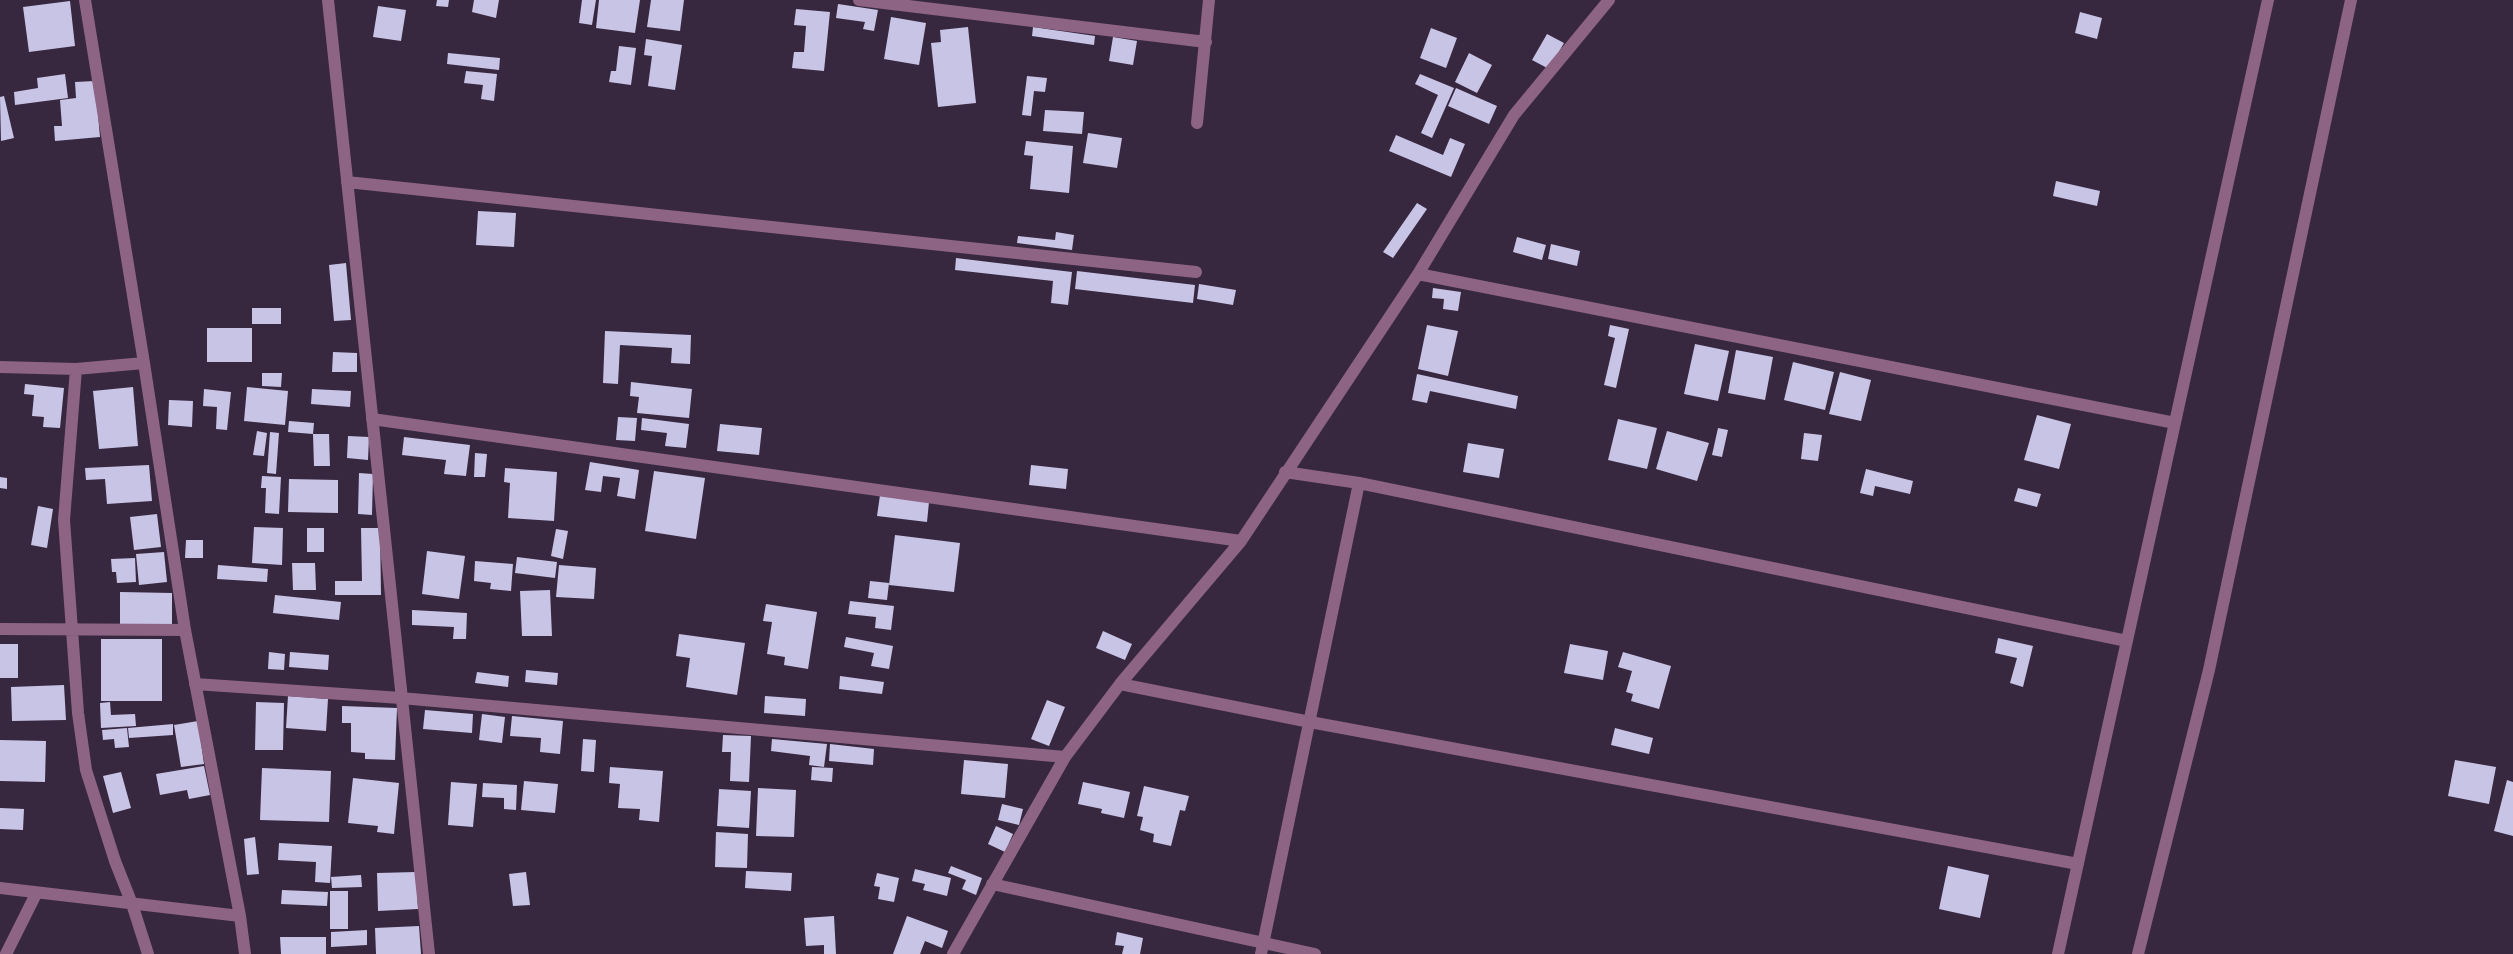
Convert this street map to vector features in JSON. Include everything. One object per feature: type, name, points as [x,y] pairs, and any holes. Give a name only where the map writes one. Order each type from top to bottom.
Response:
[{"type":"street","points":[[85,0],[185,630],[240,916],[245,954]]},
{"type":"street","points":[[328,0],[428,954]]},
{"type":"street","points":[[859,0],[1206,42]]},
{"type":"street","points":[[1197,122],[1209,0]]},
{"type":"street","points":[[953,954],[1065,757],[1120,684],[1241,541],[1418,274],[1514,115],[1609,0]]},
{"type":"street","points":[[2058,954],[2268,0]]},
{"type":"street","points":[[2138,954],[2209,670],[2351,0]]},
{"type":"street","points":[[347,182],[1196,272]]},
{"type":"street","points":[[1418,274],[2175,423]]},
{"type":"street","points":[[0,367],[76,369],[144,363]]},
{"type":"street","points":[[76,369],[64,520],[72,629],[86,770],[114,861],[132,904],[148,954]]},
{"type":"street","points":[[372,418],[1241,541]]},
{"type":"street","points":[[1285,472],[1359,483],[2127,642]]},
{"type":"street","points":[[1263,949],[1359,483]]},
{"type":"street","points":[[0,630],[185,630]]},
{"type":"street","points":[[195,684],[401,698],[1065,757]]},
{"type":"street","points":[[1120,684],[1310,722],[2078,864]]},
{"type":"street","points":[[992,884],[1263,949],[1315,954]]},
{"type":"street","points":[[0,888],[36,894],[240,916]]},
{"type":"street","points":[[6,954],[36,894]]},
{"type":"building","points":[[437,0],[449,0],[448,7],[436,6]]},
{"type":"building","points":[[474,0],[499,0],[496,18],[472,12]]},
{"type":"building","points":[[582,0],[596,0],[592,25],[579,23]]},
{"type":"building","points":[[599,0],[640,0],[635,33],[596,28]]},
{"type":"building","points":[[651,0],[684,0],[680,31],[647,27]]},
{"type":"building","points":[[70,1],[75,46],[29,52],[23,7]]},
{"type":"building","points":[[838,4],[878,10],[874,31],[863,29],[865,22],[836,18]]},
{"type":"building","points":[[378,6],[406,10],[401,41],[373,37]]},
{"type":"building","points":[[796,9],[830,12],[824,71],[792,68],[794,52],[804,52],[806,26],[794,25]]},
{"type":"building","points":[[2080,12],[2102,18],[2097,39],[2075,33]]},
{"type":"building","points":[[891,17],[926,23],[919,65],[884,59]]},
{"type":"building","points":[[968,27],[976,103],[938,107],[931,43],[941,42],[940,30]]},
{"type":"building","points":[[1033,27],[1095,36],[1094,45],[1032,36]]},
{"type":"building","points":[[1431,28],[1457,38],[1446,68],[1420,58]]},
{"type":"building","points":[[1547,34],[1564,43],[1549,69],[1532,60]]},
{"type":"building","points":[[1113,37],[1137,41],[1133,65],[1109,61]]},
{"type":"building","points":[[646,39],[682,45],[675,90],[648,86],[652,56],[644,55]]},
{"type":"building","points":[[619,46],[636,48],[631,85],[609,82],[611,71],[616,71]]},
{"type":"building","points":[[448,53],[500,58],[499,70],[447,64]]},
{"type":"building","points":[[1469,53],[1492,65],[1477,93],[1455,82]]},
{"type":"building","points":[[466,71],[497,74],[494,101],[481,99],[483,85],[464,83]]},
{"type":"building","points":[[65,74],[68,98],[15,105],[14,92],[38,88],[37,78]]},
{"type":"building","points":[[1420,74],[1454,88],[1432,138],[1421,133],[1438,95],[1415,84]]},
{"type":"building","points":[[1027,76],[1047,78],[1045,92],[1034,91],[1031,116],[1022,115]]},
{"type":"building","points":[[95,81],[100,137],[55,141],[54,126],[62,126],[60,100],[76,98],[75,82]]},
{"type":"building","points":[[1456,88],[1497,106],[1489,124],[1448,106]]},
{"type":"building","points":[[4,96],[14,138],[1,141],[0,97]]},
{"type":"building","points":[[1045,110],[1084,112],[1082,134],[1043,131]]},
{"type":"building","points":[[1088,133],[1122,138],[1117,168],[1083,163]]},
{"type":"building","points":[[1396,135],[1443,155],[1450,138],[1465,144],[1451,177],[1389,151]]},
{"type":"building","points":[[1026,141],[1073,146],[1069,193],[1030,189],[1033,156],[1024,155]]},
{"type":"building","points":[[2056,181],[2100,191],[2097,206],[2053,196]]},
{"type":"building","points":[[1417,203],[1427,209],[1393,258],[1383,252]]},
{"type":"building","points":[[478,211],[516,213],[514,247],[476,245]]},
{"type":"building","points":[[1056,232],[1074,235],[1072,250],[1017,243],[1018,236],[1055,240]]},
{"type":"building","points":[[1517,237],[1546,245],[1542,260],[1513,252]]},
{"type":"building","points":[[1551,244],[1580,251],[1577,266],[1548,259]]},
{"type":"building","points":[[956,258],[1072,272],[1068,305],[1051,303],[1053,281],[955,270]]},
{"type":"building","points":[[346,263],[351,320],[334,321],[329,265]]},
{"type":"building","points":[[1077,271],[1195,285],[1193,303],[1075,289]]},
{"type":"building","points":[[1199,284],[1236,290],[1233,305],[1197,299]]},
{"type":"building","points":[[1433,288],[1461,292],[1458,311],[1443,309],[1444,299],[1432,298]]},
{"type":"building","points":[[252,308],[281,308],[281,324],[252,324]]},
{"type":"building","points":[[1427,325],[1458,331],[1448,376],[1418,369]]},
{"type":"building","points":[[1610,325],[1629,329],[1616,388],[1604,385],[1615,338],[1608,336]]},
{"type":"building","points":[[207,328],[252,328],[252,362],[207,362]]},
{"type":"building","points":[[605,331],[691,335],[690,364],[671,363],[672,348],[620,345],[618,384],[603,383]]},
{"type":"building","points":[[1695,344],[1729,351],[1718,401],[1684,394]]},
{"type":"building","points":[[1736,350],[1773,357],[1765,400],[1728,393]]},
{"type":"building","points":[[333,352],[357,353],[357,372],[332,372]]},
{"type":"building","points":[[1793,362],[1834,372],[1825,410],[1784,400]]},
{"type":"building","points":[[1840,372],[1871,380],[1861,421],[1829,414]]},
{"type":"building","points":[[262,373],[282,373],[281,387],[262,386]]},
{"type":"building","points":[[1417,374],[1518,396],[1516,409],[1430,391],[1427,403],[1412,400]]},
{"type":"building","points":[[631,382],[692,389],[689,418],[637,413],[639,397],[630,396]]},
{"type":"building","points":[[25,384],[64,388],[60,428],[43,427],[44,417],[32,416],[34,395],[24,394]]},
{"type":"building","points":[[133,387],[138,446],[99,449],[93,391]]},
{"type":"building","points":[[247,387],[288,391],[285,425],[244,421]]},
{"type":"building","points":[[204,389],[231,392],[227,430],[216,429],[217,407],[203,406]]},
{"type":"building","points":[[312,389],[351,391],[350,407],[311,404]]},
{"type":"building","points":[[169,400],[193,401],[192,427],[168,425]]},
{"type":"building","points":[[2037,415],[2071,424],[2059,469],[2024,460]]},
{"type":"building","points":[[618,417],[637,418],[635,441],[616,440]]},
{"type":"building","points":[[642,418],[689,424],[686,448],[665,446],[667,433],[641,430]]},
{"type":"building","points":[[1618,419],[1657,428],[1647,469],[1608,460]]},
{"type":"building","points":[[289,421],[314,423],[313,434],[288,432]]},
{"type":"building","points":[[720,424],[762,428],[759,455],[717,451]]},
{"type":"building","points":[[1718,428],[1728,430],[1722,457],[1712,455]]},
{"type":"building","points":[[257,431],[267,433],[264,456],[253,455]]},
{"type":"building","points":[[1667,431],[1709,443],[1697,481],[1656,469]]},
{"type":"building","points":[[270,432],[279,433],[276,474],[267,473]]},
{"type":"building","points":[[1804,433],[1822,435],[1818,461],[1801,459]]},
{"type":"building","points":[[313,434],[329,434],[330,466],[314,466]]},
{"type":"building","points":[[348,436],[369,437],[368,460],[347,458]]},
{"type":"building","points":[[404,437],[470,445],[466,476],[444,474],[446,460],[402,455]]},
{"type":"building","points":[[1468,443],[1504,449],[1499,478],[1463,472]]},
{"type":"building","points":[[475,453],[487,454],[485,477],[474,477]]},
{"type":"building","points":[[590,462],[639,470],[635,499],[617,496],[620,478],[603,476],[601,492],[585,490]]},
{"type":"building","points":[[149,465],[152,501],[107,504],[105,479],[86,480],[85,468]]},
{"type":"building","points":[[1031,465],[1068,469],[1066,489],[1029,485]]},
{"type":"building","points":[[505,468],[557,472],[554,521],[508,518],[510,483],[504,482]]},
{"type":"building","points":[[1866,469],[1913,481],[1910,494],[1875,486],[1873,496],[1860,493]]},
{"type":"building","points":[[654,471],[705,478],[696,539],[645,531]]},
{"type":"building","points":[[359,473],[373,474],[372,515],[358,514]]},
{"type":"building","points":[[262,476],[281,477],[279,514],[265,513],[266,488],[261,488]]},
{"type":"building","points":[[0,477],[7,478],[7,489],[0,488]]},
{"type":"building","points":[[289,479],[338,480],[338,513],[288,512]]},
{"type":"building","points":[[2018,488],[2041,494],[2037,507],[2014,501]]},
{"type":"building","points":[[880,495],[929,502],[927,522],[877,516]]},
{"type":"building","points":[[38,506],[53,509],[47,548],[31,545]]},
{"type":"building","points":[[157,514],[161,547],[134,550],[130,517]]},
{"type":"building","points":[[254,527],[283,528],[282,565],[252,563]]},
{"type":"building","points":[[307,528],[324,528],[324,552],[307,552]]},
{"type":"building","points":[[361,528],[380,528],[381,595],[335,595],[335,581],[362,581]]},
{"type":"building","points":[[556,529],[568,531],[563,559],[551,556]]},
{"type":"building","points":[[895,535],[960,543],[954,592],[889,585]]},
{"type":"building","points":[[186,540],[203,540],[203,558],[185,558]]},
{"type":"building","points":[[427,551],[465,556],[459,599],[422,594]]},
{"type":"building","points":[[164,552],[167,582],[139,585],[136,554]]},
{"type":"building","points":[[517,557],[557,562],[555,578],[515,573]]},
{"type":"building","points":[[135,558],[136,582],[117,583],[116,572],[112,572],[111,559]]},
{"type":"building","points":[[475,561],[513,564],[511,591],[490,589],[491,583],[474,581]]},
{"type":"building","points":[[292,563],[315,563],[316,590],[293,590]]},
{"type":"building","points":[[218,565],[268,569],[267,582],[217,579]]},
{"type":"building","points":[[559,565],[596,568],[594,599],[556,597]]},
{"type":"building","points":[[870,581],[889,583],[887,600],[868,598]]},
{"type":"building","points":[[550,590],[552,636],[522,636],[520,591]]},
{"type":"building","points":[[120,592],[172,593],[172,629],[120,628]]},
{"type":"building","points":[[275,595],[341,602],[339,620],[273,613]]},
{"type":"building","points":[[850,601],[894,606],[891,630],[875,628],[876,617],[848,614]]},
{"type":"building","points":[[766,604],[817,612],[808,669],[784,665],[785,657],[767,654],[772,622],[763,621]]},
{"type":"building","points":[[412,610],[467,613],[466,639],[453,639],[454,627],[412,625]]},
{"type":"building","points":[[1103,631],[1132,644],[1125,660],[1096,648]]},
{"type":"building","points":[[679,634],[745,643],[737,695],[686,687],[690,658],[676,656]]},
{"type":"building","points":[[846,637],[893,646],[889,669],[871,666],[874,653],[844,647]]},
{"type":"building","points":[[1998,638],[2033,646],[2023,687],[2010,683],[2017,658],[1995,653]]},
{"type":"building","points":[[101,639],[162,639],[162,701],[101,701]]},
{"type":"building","points":[[0,644],[18,644],[18,678],[0,678]]},
{"type":"building","points":[[1570,644],[1608,651],[1603,680],[1564,673]]},
{"type":"building","points":[[269,652],[285,654],[284,670],[268,669]]},
{"type":"building","points":[[290,652],[329,655],[328,670],[289,667]]},
{"type":"building","points":[[1623,652],[1671,666],[1659,709],[1631,701],[1633,694],[1626,692],[1632,671],[1618,667]]},
{"type":"building","points":[[526,670],[558,673],[557,685],[525,682]]},
{"type":"building","points":[[477,672],[509,676],[508,687],[475,683]]},
{"type":"building","points":[[840,676],[884,682],[882,694],[839,689]]},
{"type":"building","points":[[64,685],[66,720],[12,721],[11,687]]},
{"type":"building","points":[[288,696],[328,699],[326,731],[286,728]]},
{"type":"building","points":[[765,696],[806,699],[805,716],[764,713]]},
{"type":"building","points":[[1047,700],[1065,707],[1049,746],[1031,739]]},
{"type":"building","points":[[110,702],[111,715],[135,714],[136,726],[101,728],[100,703]]},
{"type":"building","points":[[256,702],[284,703],[283,750],[255,750]]},
{"type":"building","points":[[342,706],[397,708],[395,760],[365,759],[365,753],[351,752],[351,723],[342,723]]},
{"type":"building","points":[[425,710],[473,714],[472,733],[423,729]]},
{"type":"building","points":[[482,714],[505,717],[502,743],[479,740]]},
{"type":"building","points":[[512,716],[563,721],[560,754],[540,752],[541,738],[510,736]]},
{"type":"building","points":[[198,721],[204,764],[181,767],[174,725]]},
{"type":"building","points":[[173,724],[173,735],[129,738],[128,728]]},
{"type":"building","points":[[127,728],[129,747],[115,748],[114,739],[103,740],[102,730]]},
{"type":"building","points":[[1615,728],[1653,738],[1649,754],[1611,745]]},
{"type":"building","points":[[723,735],[751,736],[749,782],[730,781],[731,752],[722,752]]},
{"type":"building","points":[[583,739],[596,740],[594,772],[581,771]]},
{"type":"building","points":[[772,739],[827,744],[824,767],[809,765],[810,756],[771,751]]},
{"type":"building","points":[[0,740],[46,741],[45,782],[0,781]]},
{"type":"building","points":[[830,744],[874,749],[873,765],[829,761]]},
{"type":"building","points":[[964,760],[1008,764],[1005,798],[961,794]]},
{"type":"building","points":[[2455,760],[2496,767],[2489,804],[2448,796]]},
{"type":"building","points":[[204,766],[210,795],[189,799],[187,790],[160,795],[156,774]]},
{"type":"building","points":[[610,767],[663,771],[659,822],[639,820],[640,809],[618,808],[620,784],[609,783]]},
{"type":"building","points":[[812,767],[833,768],[832,782],[811,780]]},
{"type":"building","points":[[262,768],[331,771],[329,822],[260,820]]},
{"type":"building","points":[[121,772],[131,808],[113,813],[103,776]]},
{"type":"building","points":[[353,778],[399,783],[394,834],[377,832],[378,826],[348,823]]},
{"type":"building","points":[[2507,780],[2513,782],[2513,836],[2494,831]]},
{"type":"building","points":[[524,781],[558,784],[555,813],[521,810]]},
{"type":"building","points":[[451,782],[477,784],[473,827],[448,825]]},
{"type":"building","points":[[1083,782],[1130,792],[1124,818],[1101,813],[1102,809],[1078,804]]},
{"type":"building","points":[[483,783],[517,785],[516,810],[504,809],[504,798],[482,797]]},
{"type":"building","points":[[1144,786],[1189,796],[1185,811],[1180,810],[1171,846],[1153,842],[1154,834],[1140,830],[1143,817],[1137,816]]},
{"type":"building","points":[[758,788],[796,790],[794,837],[756,836]]},
{"type":"building","points":[[719,789],[751,791],[749,828],[717,826]]},
{"type":"building","points":[[1002,804],[1023,809],[1019,825],[998,820]]},
{"type":"building","points":[[0,808],[24,809],[23,830],[0,829]]},
{"type":"building","points":[[996,826],[1013,834],[1005,852],[988,844]]},
{"type":"building","points":[[716,832],[748,834],[747,868],[715,867]]},
{"type":"building","points":[[255,837],[259,874],[247,875],[244,839]]},
{"type":"building","points":[[279,843],[332,846],[330,883],[315,882],[316,862],[278,860]]},
{"type":"building","points":[[951,866],[982,878],[976,895],[962,889],[966,880],[948,873]]},
{"type":"building","points":[[1948,866],[1989,875],[1980,918],[1939,909]]},
{"type":"building","points":[[915,869],[951,878],[947,896],[923,890],[925,884],[912,881]]},
{"type":"building","points":[[746,871],[792,873],[791,891],[745,888]]},
{"type":"building","points":[[416,872],[418,909],[378,911],[377,873]]},
{"type":"building","points":[[526,872],[530,905],[513,906],[509,874]]},
{"type":"building","points":[[877,873],[899,878],[894,902],[878,899],[880,887],[874,886]]},
{"type":"building","points":[[361,875],[362,887],[332,888],[331,877]]},
{"type":"building","points":[[282,890],[328,892],[327,906],[281,904]]},
{"type":"building","points":[[330,891],[348,891],[348,929],[330,929]]},
{"type":"building","points":[[834,916],[836,954],[824,954],[824,945],[806,946],[804,918]]},
{"type":"building","points":[[907,916],[948,931],[942,948],[925,941],[920,954],[893,954]]},
{"type":"building","points":[[419,926],[421,954],[376,954],[375,928]]},
{"type":"building","points":[[367,930],[367,945],[331,947],[331,932]]},
{"type":"building","points":[[1117,932],[1143,938],[1140,954],[1122,954],[1124,946],[1115,945]]},
{"type":"building","points":[[280,937],[326,937],[326,954],[281,954]]}]
